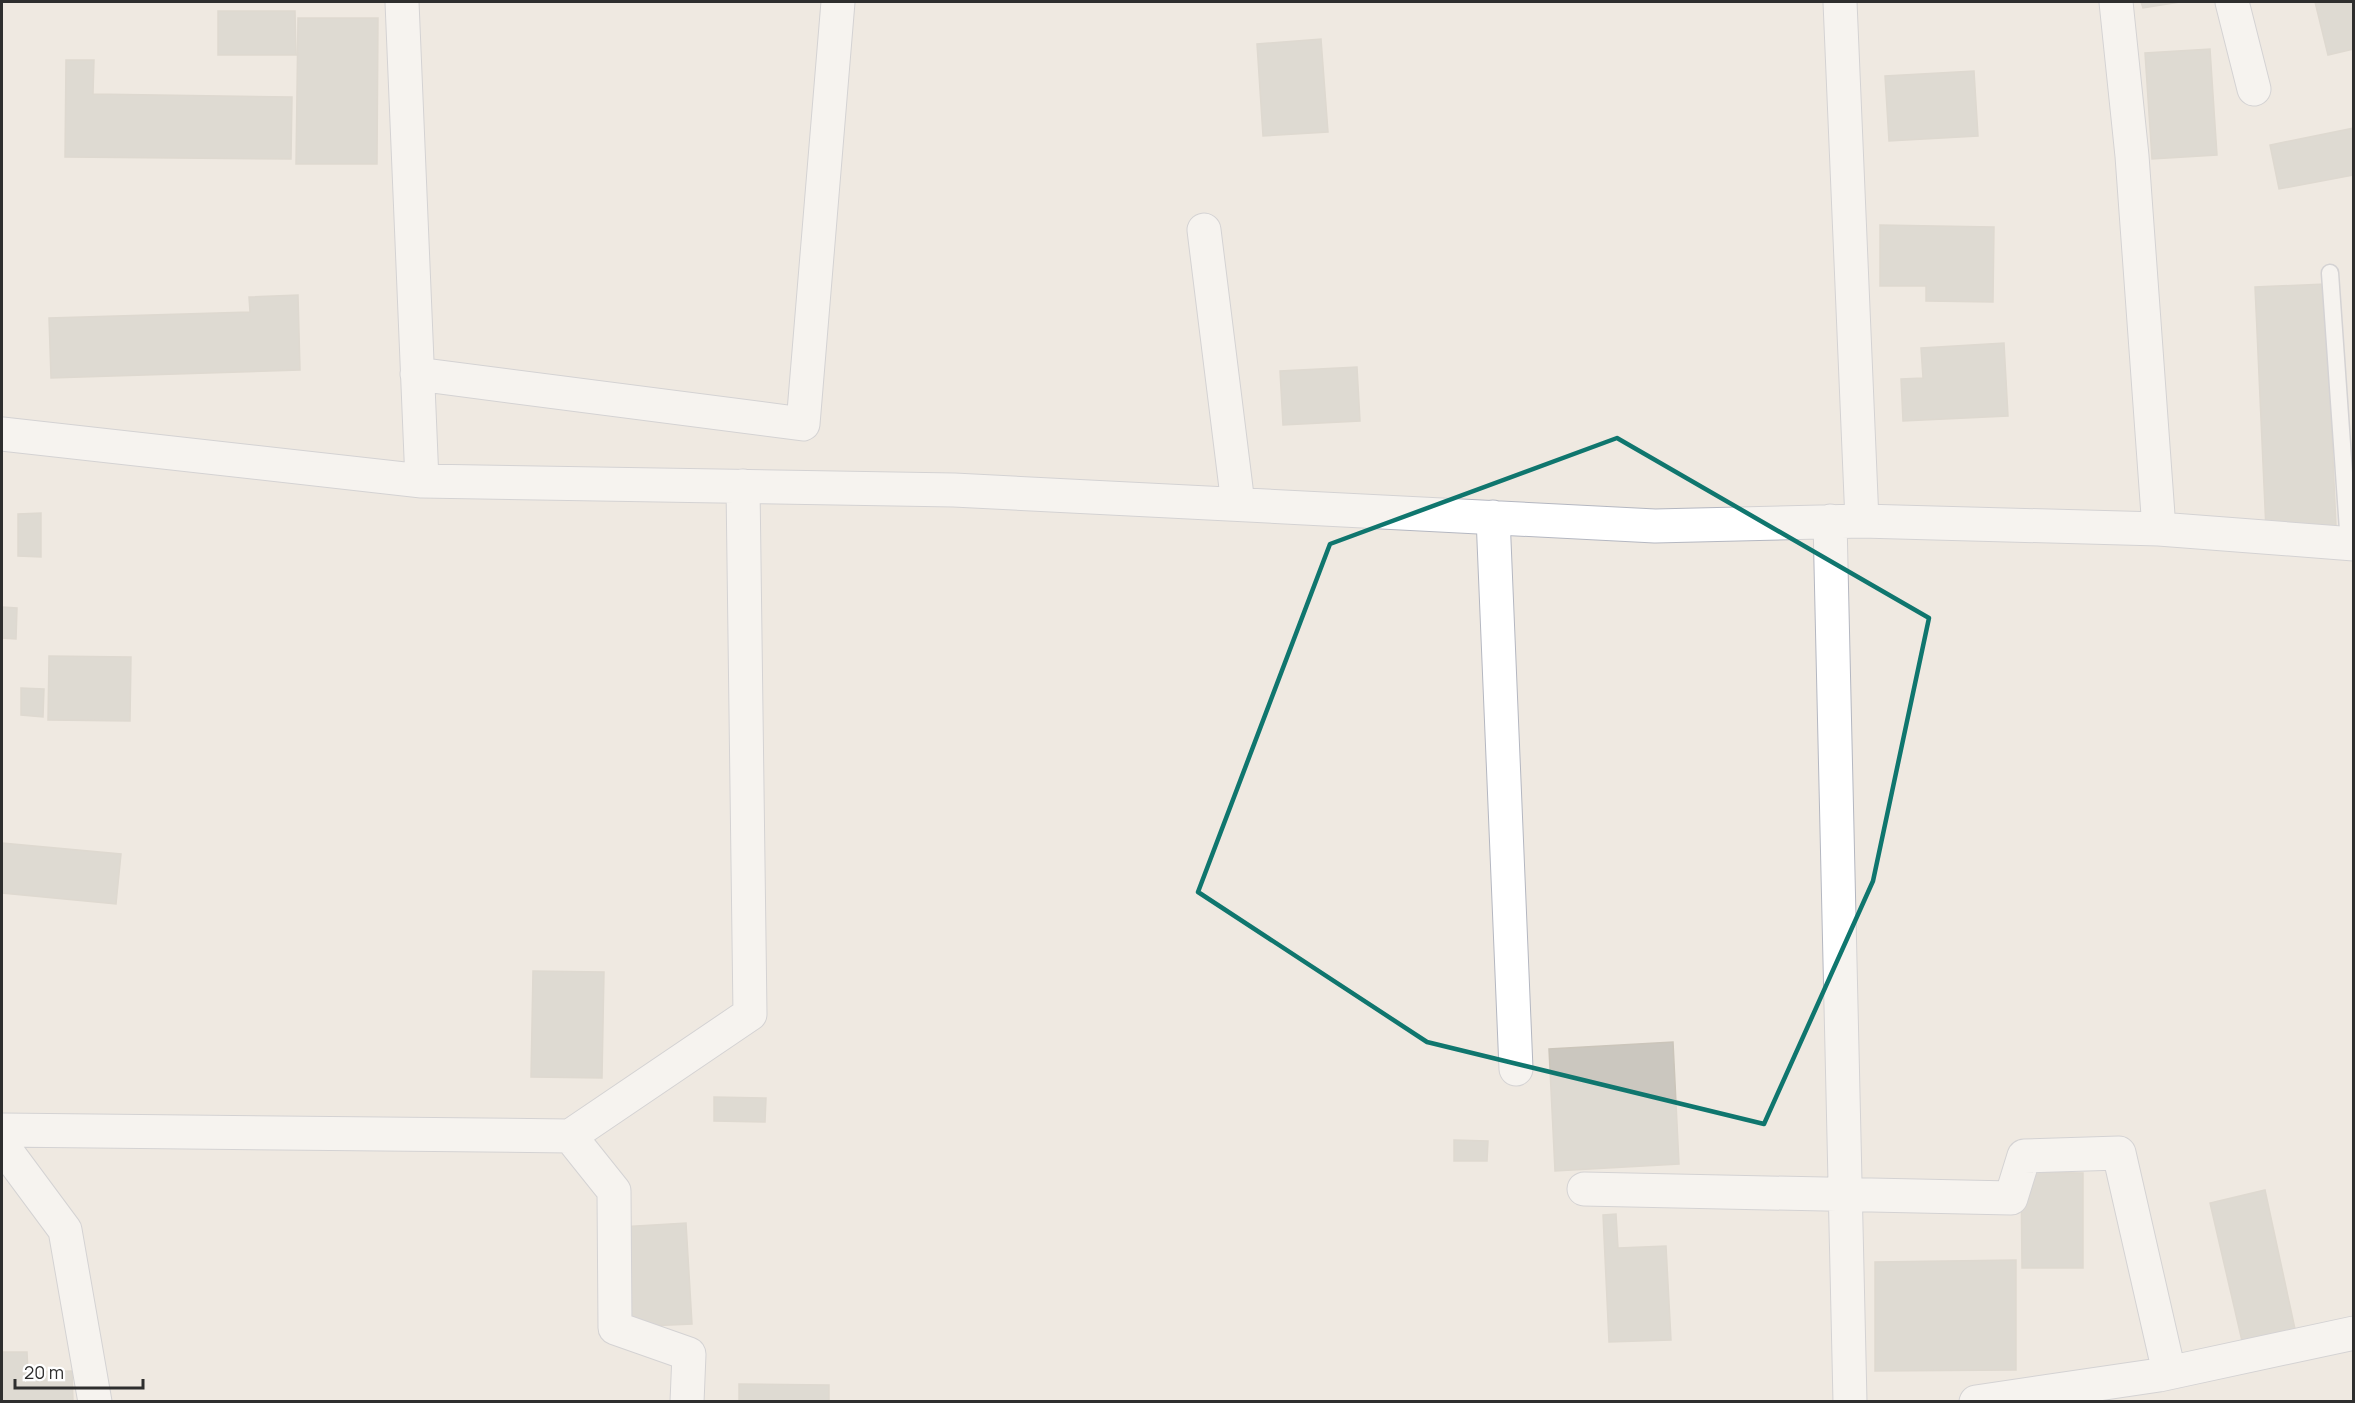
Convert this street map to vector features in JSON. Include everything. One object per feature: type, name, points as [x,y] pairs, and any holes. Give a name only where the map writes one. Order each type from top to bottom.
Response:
[{"type":"street","points":[[402,2],[422,481]]},
{"type":"street","points":[[417,374],[803,424],[838,2]]},
{"type":"street","points":[[1840,2],[1862,521]]},
{"type":"street","points":[[2116,2],[2132,156],[2159,529]]},
{"type":"street","points":[[2232,2],[2254,89]]},
{"type":"street","points":[[1204,230],[1238,504]]},
{"type":"street","points":[[2,434],[422,481],[954,490],[1655,526],[1862,521],[2159,529],[2351,544]]},
{"type":"street","points":[[2,1130],[570,1136],[750,1014],[743,486]]},
{"type":"street","points":[[1493,517],[1516,1069]]},
{"type":"street","points":[[1830,521],[1850,1401]]},
{"type":"street","points":[[570,1136],[614,1191],[615,1328],[689,1354],[687,1401]]},
{"type":"street","points":[[2,1145],[65,1230],[95,1401]]},
{"type":"street","points":[[1584,1189],[2011,1198],[2024,1156],[2119,1153],[2169,1372]]},
{"type":"street","points":[[1976,1401],[2169,1372],[2354,1333]]},
{"type":"lane","points":[[2330,273],[2351,544]]},
{"type":"highlighted area","points":[[1617,438],[1929,618],[1873,881],[1764,1124],[1427,1042],[1198,892],[1330,544]]},
{"type":"building","points":[[2141,2],[2180,2],[2143,8]]},
{"type":"building","points":[[2315,2],[2354,2],[2354,49],[2328,55]]},
{"type":"building","points":[[218,11],[295,11],[296,55],[218,55]]},
{"type":"building","points":[[298,18],[378,18],[377,164],[296,164]]},
{"type":"building","points":[[1321,39],[1328,132],[1263,136],[1257,44]]},
{"type":"building","points":[[2210,49],[2217,155],[2152,159],[2145,53]]},
{"type":"building","points":[[66,60],[94,60],[93,94],[292,97],[291,159],[65,157]]},
{"type":"building","points":[[1974,71],[1978,136],[1889,141],[1885,76]]},
{"type":"building","points":[[2354,128],[2354,175],[2279,189],[2270,145]]},
{"type":"building","points":[[1880,225],[1994,227],[1993,302],[1926,301],[1926,286],[1880,286]]},
{"type":"building","points":[[2325,284],[2336,526],[2266,530],[2255,287]]},
{"type":"building","points":[[298,295],[300,370],[51,378],[49,318],[250,312],[249,297]]},
{"type":"building","points":[[2004,343],[2008,416],[1903,421],[1901,379],[1923,378],[1921,348]]},
{"type":"building","points":[[1357,367],[1360,421],[1283,425],[1280,371]]},
{"type":"building","points":[[41,513],[41,557],[18,556],[18,514]]},
{"type":"building","points":[[2,607],[17,608],[16,639],[2,638]]},
{"type":"building","points":[[49,656],[131,657],[130,721],[48,720]]},
{"type":"building","points":[[21,688],[44,689],[43,717],[21,715]]},
{"type":"building","points":[[2,843],[121,854],[116,904],[2,893]]},
{"type":"building","points":[[533,971],[604,972],[602,1078],[531,1077]]},
{"type":"building","points":[[1673,1042],[1679,1164],[1555,1171],[1549,1049]]},
{"type":"building","points":[[714,1097],[766,1098],[765,1122],[714,1121]]},
{"type":"building","points":[[1454,1140],[1488,1141],[1487,1161],[1454,1161]]},
{"type":"building","points":[[2021,1172],[2083,1173],[2083,1268],[2022,1268]]},
{"type":"building","points":[[2265,1190],[2295,1329],[2242,1341],[2210,1203]]},
{"type":"building","points":[[1616,1214],[1618,1248],[1666,1246],[1671,1340],[1609,1342],[1603,1215]]},
{"type":"building","points":[[686,1223],[692,1324],[626,1327],[620,1227]]},
{"type":"building","points":[[2016,1260],[2016,1370],[1875,1371],[1875,1262]]},
{"type":"building","points":[[2,1352],[27,1352],[28,1372],[72,1371],[73,1402],[2,1402]]},
{"type":"building","points":[[739,1384],[829,1385],[829,1402],[739,1402]]}]
